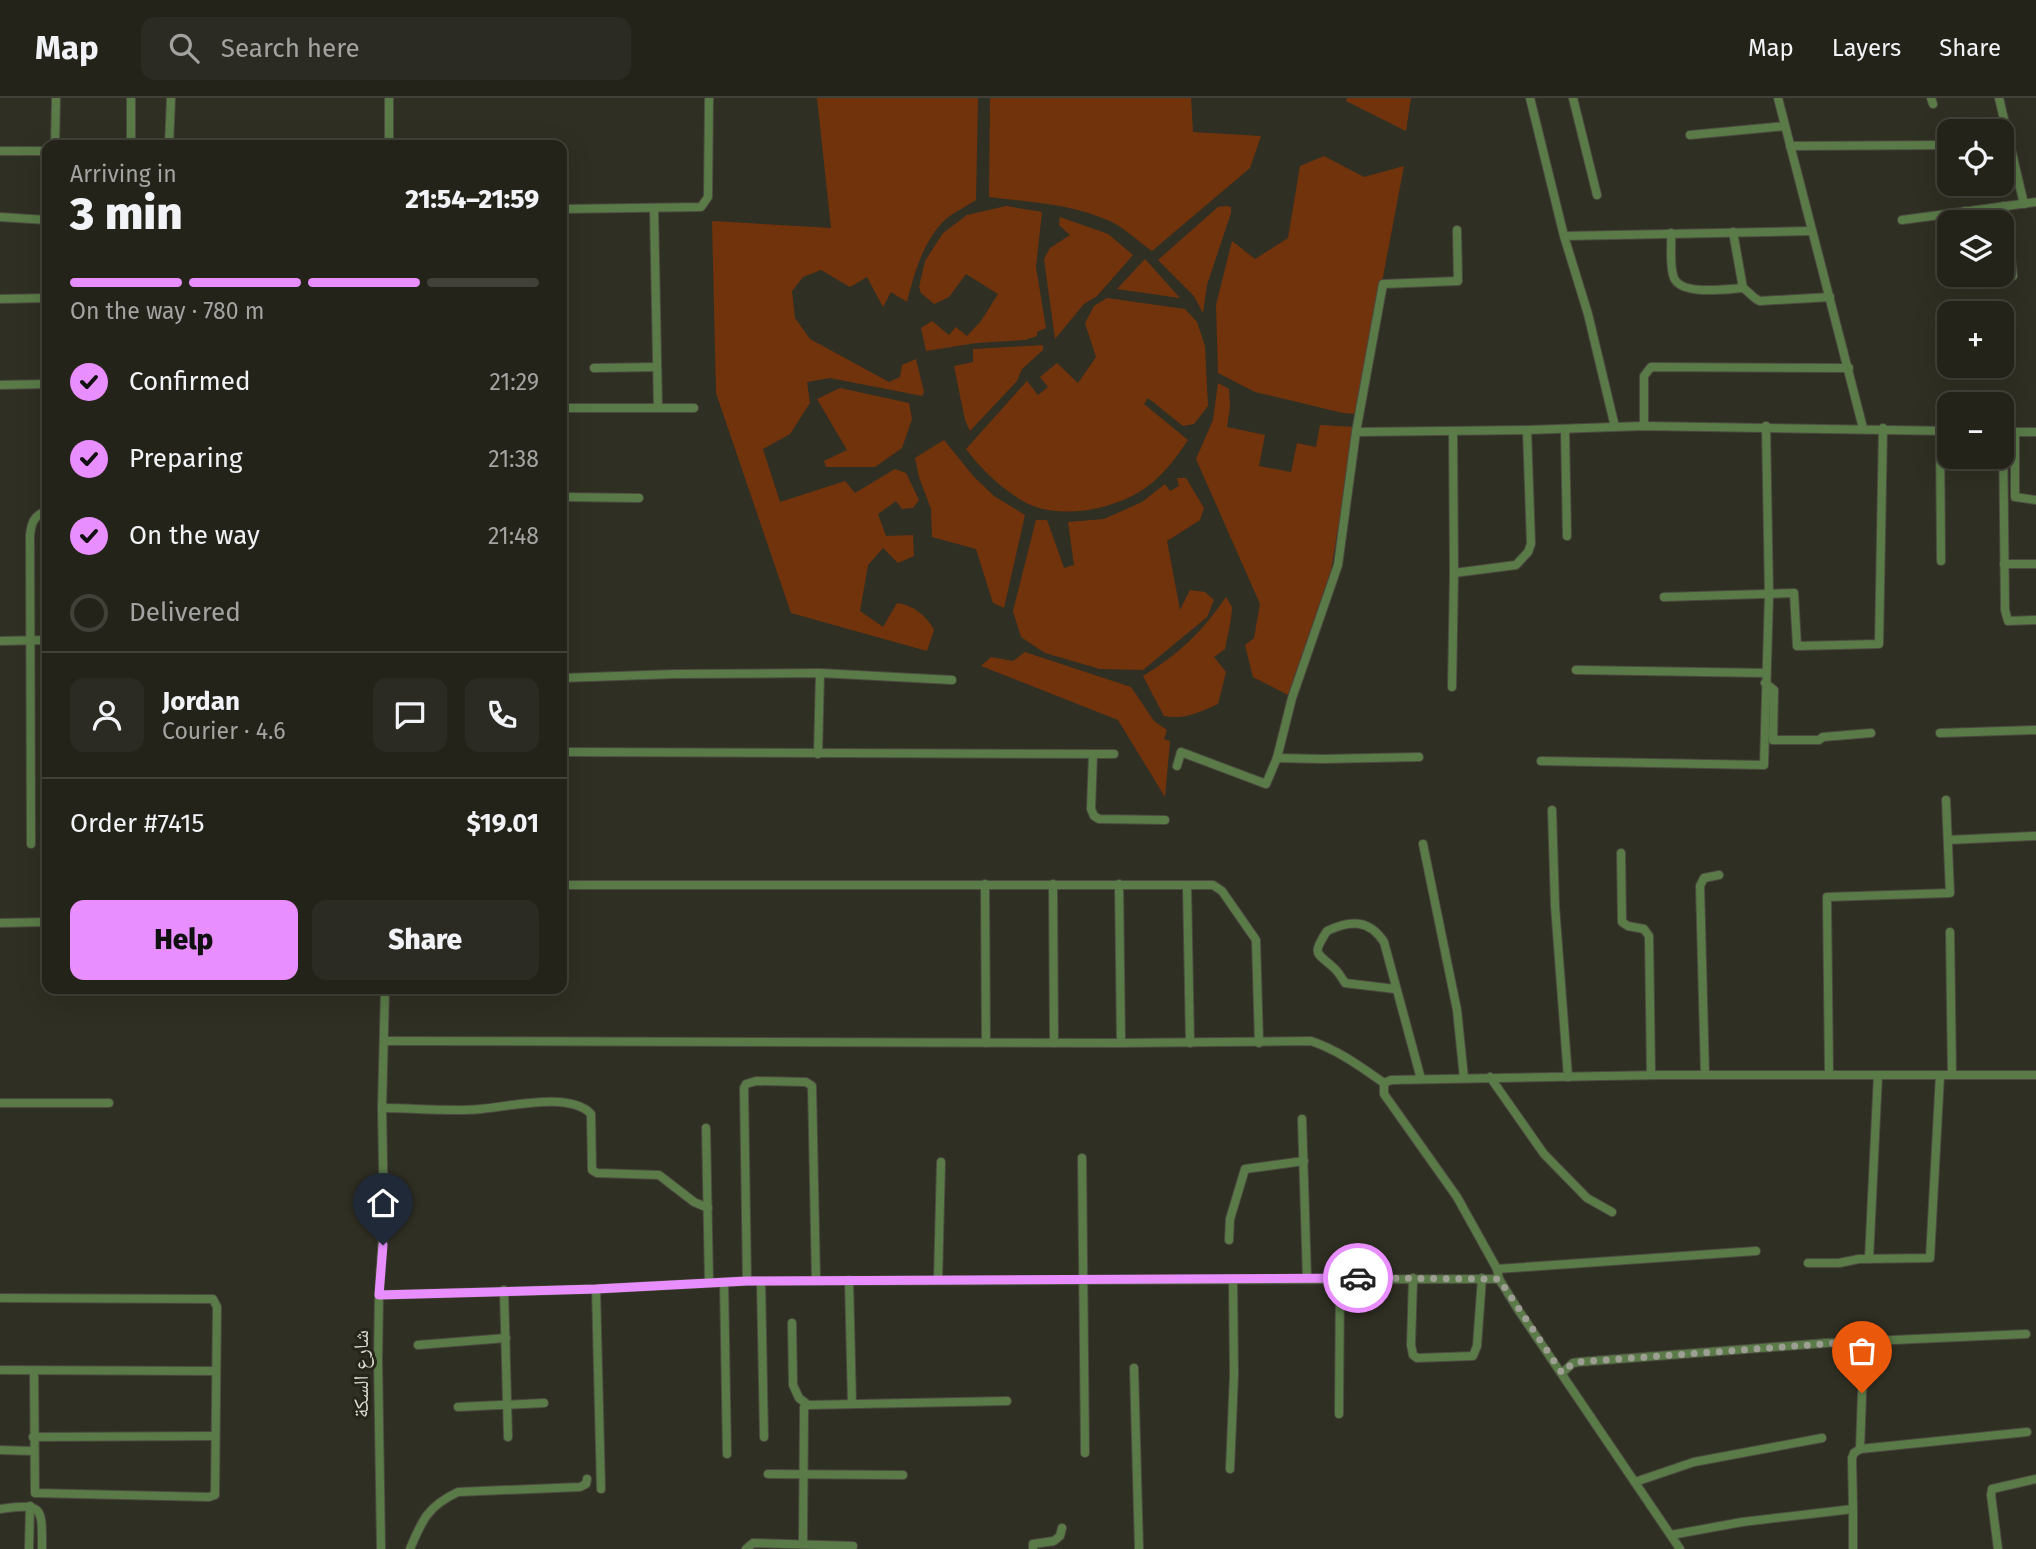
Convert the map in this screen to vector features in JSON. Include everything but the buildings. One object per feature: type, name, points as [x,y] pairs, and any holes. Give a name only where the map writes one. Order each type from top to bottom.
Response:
[{"type":"street","points":[[55,140],[56,98]]},
{"type":"street","points":[[131,98],[131,140]]},
{"type":"street","points":[[169,140],[171,98]]},
{"type":"street","points":[[389,98],[389,140]]},
{"type":"street","points":[[567,209],[701,208],[708,197],[709,98]]},
{"type":"street","points":[[1530,98],[1615,426]]},
{"type":"street","points":[[1573,98],[1597,195]]},
{"type":"street","points":[[1778,98],[1863,428]]},
{"type":"street","points":[[1999,98],[2024,204]]},
{"type":"street","points":[[1690,135],[1785,126]]},
{"type":"street","points":[[1790,146],[1937,145]]},
{"type":"street","points":[[0,150],[42,150]]},
{"type":"street","points":[[1973,210],[2036,202]]},
{"type":"street","points":[[2004,206],[2005,210]]},
{"type":"street","points":[[654,209],[658,408]]},
{"type":"street","points":[[1902,220],[1937,215]]},
{"type":"street","points":[[0,217],[42,220]]},
{"type":"street","points":[[1177,766],[1181,751],[1266,784],[1277,758],[1292,698],[1338,565],[1356,432],[1383,284],[1458,281],[1457,230]]},
{"type":"street","points":[[1564,236],[1811,231]]},
{"type":"street","points":[[1733,232],[1743,288]]},
{"type":"street","points":[[1671,233],[1674,276],[1679,284],[1693,290],[1743,288],[1760,301],[1830,297]]},
{"type":"street","points":[[0,299],[42,298]]},
{"type":"street","points":[[594,368],[657,367]]},
{"type":"street","points":[[1644,426],[1644,376],[1651,367],[1849,368]]},
{"type":"street","points":[[0,385],[42,384]]},
{"type":"street","points":[[567,408],[694,408]]},
{"type":"street","points":[[1356,432],[1615,426],[1937,430]]},
{"type":"street","points":[[1541,761],[1764,765],[1769,595],[1766,426]]},
{"type":"street","points":[[1664,597],[1794,593],[1797,646],[1879,644],[1883,428]]},
{"type":"street","points":[[1564,429],[1567,536]]},
{"type":"street","points":[[1454,573],[1516,565],[1528,552],[1531,544],[1527,430]]},
{"type":"street","points":[[1452,687],[1453,431]]},
{"type":"street","points":[[2036,432],[2015,432],[2015,497],[2036,500]]},
{"type":"street","points":[[1940,469],[1941,561]]},
{"type":"street","points":[[2003,469],[2005,610],[2008,621],[2036,620]]},
{"type":"street","points":[[567,497],[639,498]]},
{"type":"street","points":[[31,844],[30,526],[42,513]]},
{"type":"street","points":[[2004,564],[2036,564]]},
{"type":"street","points":[[0,640],[42,640]]},
{"type":"street","points":[[1577,670],[1766,673]]},
{"type":"street","points":[[567,678],[820,673],[951,680]]},
{"type":"street","points":[[818,754],[820,673]]},
{"type":"street","points":[[1766,683],[1774,690],[1773,740],[1819,740],[1823,737],[1871,733]]},
{"type":"street","points":[[1940,733],[2036,730]]},
{"type":"street","points":[[567,752],[1114,754]]},
{"type":"street","points":[[1093,754],[1091,809],[1094,816],[1099,819],[1165,820]]},
{"type":"street","points":[[1277,758],[1322,760],[1419,757]]},
{"type":"street","points":[[1829,1075],[1827,897],[1950,893],[1946,800]]},
{"type":"street","points":[[1552,810],[1555,906],[1568,1077]]},
{"type":"street","points":[[1948,840],[2036,836]]},
{"type":"street","points":[[1423,844],[1457,1010],[1464,1078]]},
{"type":"street","points":[[1621,853],[1622,922],[1644,929],[1649,936],[1651,1075]]},
{"type":"street","points":[[1705,1075],[1700,886],[1704,878],[1719,875]]},
{"type":"street","points":[[985,884],[986,1043]]},
{"type":"street","points":[[1053,884],[1054,1043]]},
{"type":"street","points":[[1119,884],[1121,1043]]},
{"type":"street","points":[[567,885],[1119,884],[1218,887],[1256,940],[1259,1043]]},
{"type":"street","points":[[1187,885],[1190,1043]]},
{"type":"street","points":[[0,923],[42,922]]},
{"type":"street","points":[[1395,989],[1345,983],[1334,967],[1320,959],[1320,941],[1327,931],[1352,924],[1365,925],[1376,930],[1384,942],[1421,1079]]},
{"type":"street","points":[[1950,932],[1952,1075]]},
{"type":"street","name":"شارع السكة","points":[[381,1549],[379,1295],[384,1219],[384,994]]},
{"type":"street","points":[[384,1041],[1311,1041],[1354,1062],[1384,1083]]},
{"type":"street","points":[[1384,1083],[1391,1080],[1421,1079],[1651,1075],[2036,1075]]},
{"type":"street","points":[[1869,1259],[1878,1075]]},
{"type":"street","points":[[1808,1263],[1930,1258],[1940,1075]]},
{"type":"street","points":[[1490,1077],[1544,1154],[1587,1198],[1612,1212]]},
{"type":"street","points":[[747,1281],[744,1088],[750,1082],[780,1081],[806,1082],[813,1090],[816,1280]]},
{"type":"street","points":[[1384,1083],[1384,1094],[1457,1196],[1497,1269],[1499,1279],[1680,1549]]},
{"type":"street","points":[[0,1102],[109,1103]]},
{"type":"street","points":[[382,1108],[481,1109],[527,1102],[585,1107],[591,1114],[592,1170],[597,1173],[659,1175],[694,1202],[708,1208]]},
{"type":"street","points":[[1302,1119],[1307,1278]]},
{"type":"street","points":[[706,1128],[709,1282]]},
{"type":"street","points":[[1082,1158],[1085,1453]]},
{"type":"street","points":[[1229,1240],[1230,1219],[1245,1169],[1304,1161]]},
{"type":"street","points":[[938,1280],[941,1162]]},
{"type":"street","points":[[1497,1269],[1756,1251]]},
{"type":"street","points":[[1339,1415],[1340,1278]]},
{"type":"street","points":[[1413,1278],[1411,1345],[1413,1355],[1417,1358],[1473,1356],[1482,1278]]},
{"type":"street","points":[[379,1295],[816,1280],[1499,1279]]},
{"type":"street","points":[[849,1280],[852,1404]]},
{"type":"street","points":[[1230,1469],[1234,1375],[1233,1280]]},
{"type":"street","points":[[761,1281],[764,1437]]},
{"type":"street","points":[[724,1282],[727,1454]]},
{"type":"street","points":[[596,1289],[601,1489]]},
{"type":"street","points":[[504,1290],[508,1437]]},
{"type":"street","points":[[0,1298],[213,1299],[217,1307],[216,1493],[209,1497],[38,1494],[34,1490],[34,1371]]},
{"type":"street","points":[[792,1323],[793,1385],[799,1398],[808,1405],[1007,1401]]},
{"type":"street","points":[[1562,1373],[1578,1362],[1864,1341],[2026,1334]]},
{"type":"street","points":[[418,1345],[506,1338]]},
{"type":"street","points":[[1860,1449],[1864,1341]]},
{"type":"street","points":[[1134,1368],[1139,1549]]},
{"type":"street","points":[[0,1370],[215,1371]]},
{"type":"street","points":[[458,1407],[544,1403]]},
{"type":"street","points":[[803,1544],[804,1407],[808,1405]]},
{"type":"street","points":[[1853,1549],[1853,1453],[1860,1449],[2027,1432]]},
{"type":"street","points":[[33,1437],[215,1436]]},
{"type":"street","points":[[1635,1482],[1694,1462],[1822,1438]]},
{"type":"street","points":[[0,1450],[33,1451]]},
{"type":"street","points":[[768,1474],[903,1475]]},
{"type":"street","points":[[410,1549],[423,1518],[458,1492],[580,1487],[586,1484],[587,1479]]},
{"type":"street","points":[[1998,1549],[1992,1489],[2036,1479]]},
{"type":"street","points":[[0,1509],[30,1506],[39,1511],[42,1517],[42,1549]]},
{"type":"street","points":[[29,1549],[30,1506]]},
{"type":"street","points":[[1671,1535],[1742,1522],[1853,1509]]},
{"type":"street","points":[[1033,1549],[1033,1544],[1039,1541],[1054,1541],[1060,1536],[1062,1528]]},
{"type":"street","points":[[746,1549],[753,1544],[853,1546]]},
{"type":"shaded area","points":[[817,98],[978,98],[976,200],[947,218],[932,236],[917,268],[907,302],[891,292],[883,307],[867,277],[850,287],[821,270],[803,277],[792,291],[795,318],[810,339],[889,382],[900,377],[902,365],[916,359],[924,392],[922,396],[830,378],[807,382],[810,403],[790,434],[763,449],[780,502],[845,481],[855,493],[895,469],[906,473],[919,500],[913,508],[902,509],[896,501],[878,514],[886,536],[913,535],[914,556],[898,563],[883,548],[868,565],[860,611],[883,627],[897,603],[914,608],[934,630],[927,651],[791,613],[716,393],[712,221],[831,228]]},
{"type":"shaded area","points":[[990,98],[1191,98],[1193,132],[1261,136],[1250,168],[1152,251],[1117,225],[1082,211],[989,197]]},
{"type":"shaded area","points":[[1347,98],[1411,98],[1406,131],[1346,101]]},
{"type":"shaded area","points":[[1324,156],[1364,177],[1404,166],[1357,414],[1255,392],[1218,373],[1216,305],[1232,241],[1255,259],[1288,238],[1300,166]]},
{"type":"shaded area","points":[[1006,206],[1042,212],[1036,267],[1046,328],[1037,332],[1037,336],[1025,340],[976,343],[926,351],[921,328],[932,321],[949,335],[956,327],[967,336],[981,321],[998,294],[966,274],[949,297],[934,304],[921,293],[919,287],[925,261],[943,233],[967,215]]},
{"type":"shaded area","points":[[1218,207],[1231,207],[1231,213],[1207,285],[1203,313],[1194,296],[1158,260]]},
{"type":"shaded area","points":[[1060,217],[1108,234],[1133,255],[1097,296],[1084,304],[1055,339],[1044,259],[1050,248],[1070,235],[1059,225]]},
{"type":"shaded area","points":[[1145,259],[1180,298],[1117,289]]},
{"type":"shaded area","points":[[1107,298],[1185,309],[1197,322],[1205,346],[1208,406],[1194,424],[1183,426],[1148,398],[1144,404],[1188,440],[1163,472],[1140,491],[1107,506],[1089,510],[1053,511],[1036,507],[998,483],[966,449],[1027,381],[1038,395],[1048,387],[1040,377],[1057,363],[1078,383],[1096,357],[1085,323],[1094,306]]},
{"type":"shaded area","points":[[1043,345],[1043,350],[1022,369],[1017,381],[970,431],[965,420],[954,366],[973,362],[973,349]]},
{"type":"shaded area","points":[[1218,383],[1229,389],[1227,427],[1265,435],[1259,466],[1291,472],[1297,443],[1316,447],[1320,425],[1355,427],[1331,570],[1288,695],[1253,677],[1245,645],[1254,638],[1260,604],[1196,459],[1213,420]]},
{"type":"shaded area","points":[[840,388],[909,403],[912,419],[902,448],[875,467],[826,467],[824,461],[847,450],[817,399]]},
{"type":"shaded area","points":[[944,440],[974,477],[994,496],[1025,515],[1004,608],[993,603],[976,549],[932,537],[931,509],[915,458]]},
{"type":"shaded area","points":[[1177,478],[1186,478],[1204,508],[1200,520],[1167,541],[1180,610],[1190,590],[1205,592],[1214,600],[1207,617],[1143,670],[1100,669],[1045,653],[1021,637],[1013,611],[1036,520],[1047,520],[1064,568],[1074,565],[1068,522],[1104,519],[1142,502],[1165,484],[1170,491],[1179,486]]},
{"type":"shaded area","points":[[1226,597],[1232,607],[1225,649],[1214,657],[1226,672],[1218,704],[1185,716],[1164,716],[1143,676],[1168,660],[1189,641]]},
{"type":"shaded area","points":[[1025,652],[1131,687],[1154,721],[1167,730],[1164,739],[1170,741],[1165,797],[1118,720],[981,666],[991,657],[1013,661]]},
{"type":"way so far","points":[[1358,1278],[1499,1279],[1562,1373],[1578,1362],[1864,1341],[1862,1393]]},
{"type":"route","points":[[383,1245],[379,1295],[596,1289],[747,1281],[1358,1278]]}]
